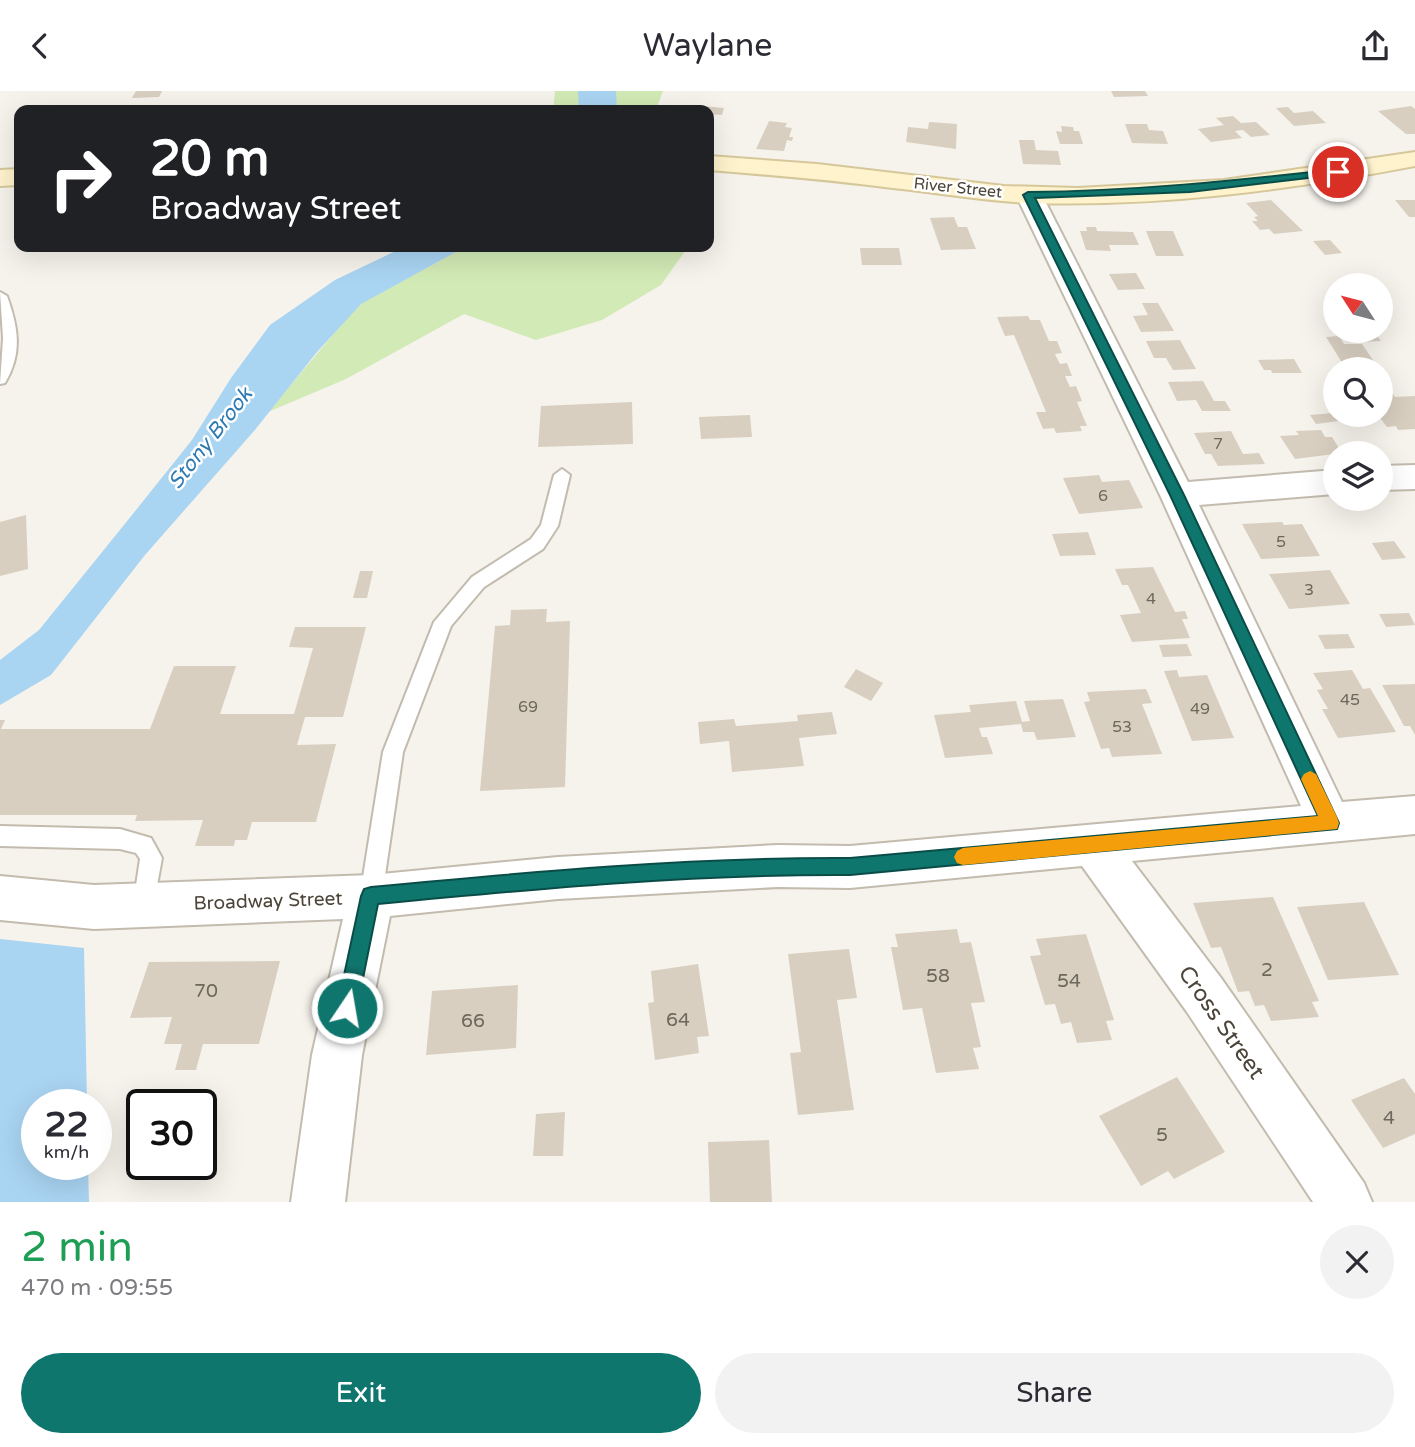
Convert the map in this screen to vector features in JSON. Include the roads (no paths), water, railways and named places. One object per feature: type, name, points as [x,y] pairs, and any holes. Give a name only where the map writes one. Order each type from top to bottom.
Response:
[{"type":"main road","name":"River Street","points":[[714,163],[814,171],[1028,195],[1112,194],[1203,188],[1414,160]]},
{"type":"street","points":[[1028,195],[1177,495],[1330,823]]},
{"type":"street","points":[[1393,478],[1415,477]]},
{"type":"street","points":[[1177,495],[1323,483]]},
{"type":"street","name":"Broadway Street","points":[[0,898],[94,907],[371,896],[558,878],[778,866],[850,867],[1415,815]]},
{"type":"street","name":"Cross Street","points":[[1094,846],[1204,995],[1333,1196]]},
{"type":"street","points":[[317,1202],[337,1055],[371,896]]},
{"type":"lane","points":[[0,296],[10,325],[12,352],[0,379]]},
{"type":"lane","points":[[371,896],[393,752],[443,622],[478,583],[537,544],[549,526],[562,475]]},
{"type":"lane","points":[[0,837],[120,839],[143,845],[151,859],[144,905]]},
{"type":"water","points":[[394,252],[456,252],[361,304],[145,555],[51,675],[0,705],[0,660],[39,630],[128,520],[192,440],[231,378],[270,325],[335,280]]},
{"type":"water","points":[[0,939],[84,948],[87,1089],[21,1089],[21,1180],[88,1180],[89,1202],[0,1202]]},
{"type":"waterway","name":"Stony Brook","points":[[597,91],[598,105]]}]
